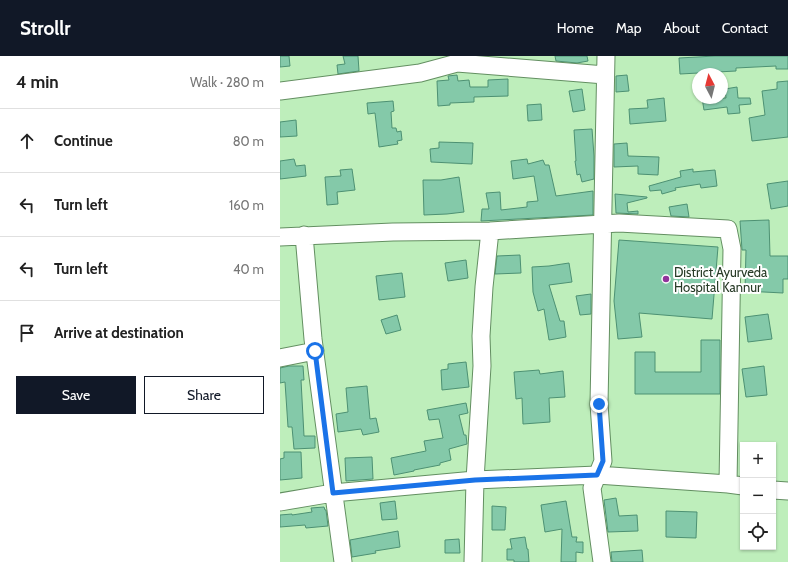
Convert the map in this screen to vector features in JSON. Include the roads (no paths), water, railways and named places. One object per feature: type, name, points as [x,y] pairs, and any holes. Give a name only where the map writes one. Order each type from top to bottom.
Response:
[{"type":"street","points":[[602,562],[592,488],[603,461],[599,404],[606,56]]},
{"type":"street","points":[[280,91],[420,73],[457,63],[606,75]]},
{"type":"street","points":[[280,236],[393,232],[490,231],[619,223],[728,229],[732,249],[735,485],[597,475],[475,480],[333,493],[280,502]]},
{"type":"street","points":[[473,562],[475,480],[482,366],[481,336],[490,231]]},
{"type":"street","points":[[304,235],[313,339],[343,562]]},
{"type":"street","points":[[280,358],[315,351]]},
{"type":"street","points":[[776,490],[788,491]]},
{"type":"place","name":"District Ayurveda Hospital Kannur","points":[[666,279]]}]
